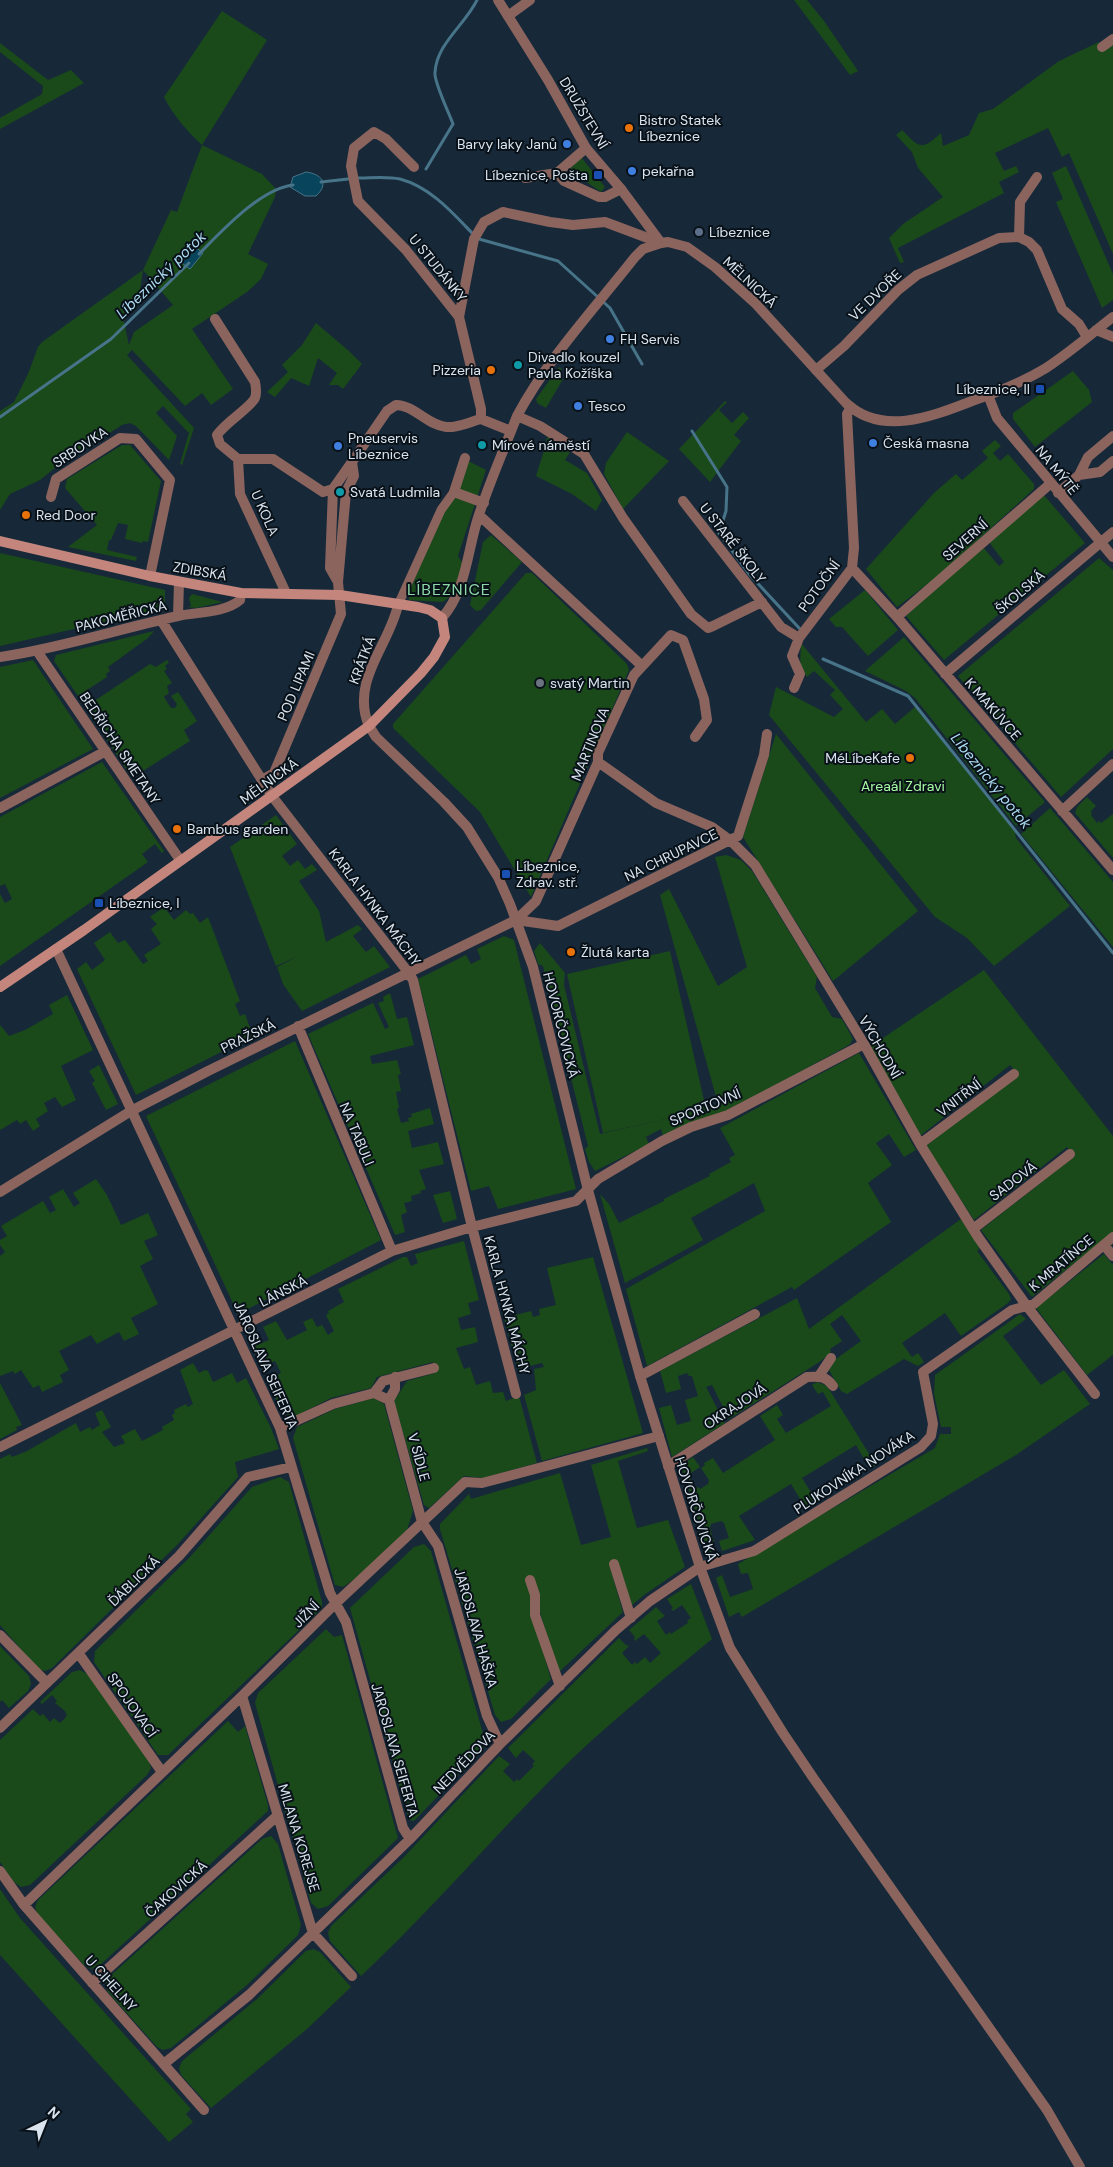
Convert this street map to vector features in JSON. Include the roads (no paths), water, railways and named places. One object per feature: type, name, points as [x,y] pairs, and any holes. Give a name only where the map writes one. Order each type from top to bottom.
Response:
[{"type":"main road","name":"ZDIBSKÁ","points":[[0,541],[150,576],[241,593],[286,592],[340,595],[398,605]]},
{"type":"main road","points":[[398,605],[430,610],[442,618]]},
{"type":"main road","name":"MĚLNICKÁ","points":[[0,987],[56,950],[369,726],[421,673],[434,657],[445,637],[442,618]]},
{"type":"street","name":"DRUŽSTEVNÍ","points":[[498,0],[548,80],[586,148],[621,189],[661,243]]},
{"type":"street","points":[[508,16],[530,0]]},
{"type":"street","points":[[1102,47],[1113,39]]},
{"type":"street","name":"U STUDÁNKY","points":[[414,167],[386,139],[374,132],[354,148],[350,166],[358,201],[406,250],[460,317],[481,409],[481,419]]},
{"type":"street","points":[[525,178],[557,174],[586,148]]},
{"type":"street","points":[[557,174],[564,181],[599,197],[605,197],[621,189]]},
{"type":"street","points":[[1037,177],[1020,202],[1019,237],[1029,242],[1037,250],[1062,309],[1079,324],[1087,337]]},
{"type":"street","name":"MĚLNICKÁ","points":[[460,317],[474,239],[484,222],[503,212],[573,225],[605,222],[661,243],[678,244],[699,254],[755,304],[852,408],[872,418],[901,422],[927,417],[988,396],[1038,373],[1113,317]]},
{"type":"street","name":"VE DVOŘE","points":[[816,370],[844,346],[898,290],[917,275],[999,238],[1019,237]]},
{"type":"street","points":[[442,618],[454,604],[464,576],[479,515],[517,416],[541,377],[635,256],[643,249],[661,243]]},
{"type":"street","points":[[215,319],[256,382],[254,400],[227,422],[217,435],[220,444],[238,459],[273,459],[323,492],[333,489]]},
{"type":"street","points":[[1096,330],[1113,337]]},
{"type":"street","name":"NA MÝTĚ","points":[[988,396],[998,418],[1050,484],[1113,557]]},
{"type":"street","points":[[338,582],[330,568],[333,489],[367,437],[393,406],[400,405],[406,407],[428,421],[444,427],[458,426],[481,419],[511,431]]},
{"type":"street","name":"POTOČNÍ","points":[[799,638],[852,568],[854,548],[847,414],[852,408]]},
{"type":"street","points":[[517,416],[540,426],[584,454],[623,518],[691,614],[708,628],[762,602],[781,627],[799,638],[792,656],[800,674],[794,688]]},
{"type":"street","points":[[1058,493],[1079,475],[1088,457],[1113,436]]},
{"type":"street","name":"SRBOVKA","points":[[51,497],[56,478],[120,438],[136,439],[170,480],[150,576]]},
{"type":"street","points":[[398,605],[441,510],[454,492],[464,458]]},
{"type":"street","name":"U KOLA","points":[[238,459],[240,494],[286,592]]},
{"type":"street","points":[[1079,475],[1100,472],[1113,461]]},
{"type":"street","points":[[338,582],[346,492],[354,476],[352,462]]},
{"type":"street","name":"SEVERNÍ","points":[[897,617],[1050,484]]},
{"type":"street","points":[[454,492],[484,503]]},
{"type":"street","name":"U STARÉ ŠKOLY","points":[[683,500],[762,602]]},
{"type":"street","points":[[479,515],[641,665]]},
{"type":"street","name":"ŠKOLSKÁ","points":[[945,674],[1113,532]]},
{"type":"street","name":"K MAKŮVCE","points":[[852,568],[897,617],[1113,870]]},
{"type":"street","points":[[178,616],[179,582]]},
{"type":"street","name":"POD LIPAMI","points":[[262,780],[274,773],[341,614],[338,582]]},
{"type":"street","name":"PAKOMĚŘICKÁ","points":[[0,657],[37,651],[178,616],[223,608],[240,600],[241,593]]},
{"type":"street","name":"KRÁTKÁ","points":[[369,726],[363,709],[367,677],[395,618],[398,605]]},
{"type":"street","name":"KARLA HYNKA MÁCHY","points":[[161,620],[272,796],[413,980],[472,1227],[516,1394]]},
{"type":"street","name":"MARTINOVA","points":[[516,920],[536,901],[598,762],[598,753],[634,675],[641,665],[671,635],[683,640],[704,698],[707,720],[695,737]]},
{"type":"street","name":"BEDŘICHA SMETANY","points":[[37,651],[180,860]]},
{"type":"street","name":"HOVORČOVICKÁ","points":[[369,726],[376,737],[444,802],[467,827],[498,877],[516,920],[533,968],[588,1190],[640,1376],[700,1567],[730,1648],[804,1764],[1047,2110],[1080,2167]]},
{"type":"street","name":"NA CHRUPAVCE","points":[[516,920],[558,926],[738,836],[764,755],[767,734]]},
{"type":"street","points":[[0,808],[106,751]]},
{"type":"street","name":"VÝCHODNÍ","points":[[598,762],[656,803],[712,827],[731,841],[755,865],[864,1044],[920,1144],[973,1229],[1026,1306],[1095,1394]]},
{"type":"street","points":[[1062,810],[1113,764]]},
{"type":"street","name":"PRAŽSKÁ","points":[[0,1192],[131,1111],[298,1026],[516,920]]},
{"type":"street","name":"JAROSLAVA SEIFERTA","points":[[56,950],[236,1330],[280,1428],[330,1592],[346,1622],[403,1828],[410,1839]]},
{"type":"street","name":"NA TABULI","points":[[298,1026],[392,1251]]},
{"type":"street","name":"SPORTOVNÍ","points":[[588,1190],[598,1179],[662,1141],[707,1120],[728,1115],[864,1044]]},
{"type":"street","name":"VNITŘNÍ","points":[[920,1144],[1014,1074]]},
{"type":"street","name":"SADOVÁ","points":[[973,1229],[1070,1154]]},
{"type":"street","name":"LÁNSKÁ","points":[[0,1447],[392,1251],[472,1227],[576,1201],[588,1190]]},
{"type":"street","name":"K MRATÍNCE","points":[[1026,1306],[1034,1304],[1113,1237]]},
{"type":"street","points":[[1104,1244],[1113,1256]]},
{"type":"street","name":"PLUKOVNÍKA NOVÁKA","points":[[700,1567],[754,1551],[921,1447],[932,1436],[933,1424],[923,1372],[1012,1310],[1026,1306]]},
{"type":"street","points":[[640,1376],[755,1314]]},
{"type":"street","points":[[831,1358],[820,1376],[829,1380],[832,1386]]},
{"type":"street","points":[[280,1428],[333,1404],[374,1393],[383,1381],[434,1368]]},
{"type":"street","name":"OKRAJOVÁ","points":[[668,1466],[807,1377],[820,1376]]},
{"type":"street","points":[[374,1393],[389,1400],[396,1389],[395,1378]]},
{"type":"street","name":"V SÍDLE","points":[[389,1400],[422,1522]]},
{"type":"street","name":"JIŽNÍ","points":[[24,1905],[336,1603],[465,1482],[482,1483],[659,1436]]},
{"type":"street","name":"ĎÁBLICKÁ","points":[[0,1728],[179,1556],[248,1477],[291,1466]]},
{"type":"street","name":"JAROSLAVA HAŠKA","points":[[422,1522],[438,1546],[486,1716],[500,1744]]},
{"type":"street","points":[[614,1564],[631,1618]]},
{"type":"street","name":"NEDVĚDOVA","points":[[165,2063],[249,1995],[410,1839],[500,1744],[631,1618],[650,1601],[700,1567]]},
{"type":"street","points":[[530,1580],[535,1595],[535,1615],[560,1686]]},
{"type":"street","points":[[0,1635],[46,1683]]},
{"type":"street","name":"SPOJOVACÍ","points":[[79,1654],[162,1772]]},
{"type":"street","name":"MILANA KOREJSE","points":[[242,1696],[313,1933],[352,1976]]},
{"type":"street","name":"ČAKOVICKÁ","points":[[92,1983],[278,1815]]},
{"type":"street","name":"U CIHELNY","points":[[0,1871],[24,1905],[165,2063],[204,2110]]},
{"type":"water","points":[[306,172],[316,175],[322,180],[322,187],[316,196],[305,196],[290,187],[293,177]]},
{"type":"water","points":[[190,243],[203,253],[190,269],[178,260]]},
{"type":"waterway","points":[[426,169],[453,124],[435,77],[440,53],[477,0]]},
{"type":"waterway","name":"Líbeznický potok","points":[[357,178],[390,178],[411,183],[440,201],[472,233]]},
{"type":"waterway","name":"Líbeznický potok","points":[[321,182],[348,179]]},
{"type":"waterway","name":"Líbeznický potok","points":[[199,254],[242,212],[268,194],[280,188],[293,185]]},
{"type":"waterway","name":"Líbeznický potok","points":[[479,239],[558,261],[610,308],[642,364]]},
{"type":"waterway","name":"Líbeznický potok","points":[[0,417],[111,339],[189,263]]},
{"type":"waterway","name":"Líbeznický potok","points":[[692,431],[727,487],[726,511],[719,533],[750,575],[800,629]]},
{"type":"waterway","name":"Líbeznický potok","points":[[823,659],[908,696],[1113,953]]},
{"type":"place","name":"Bistro Statek Líbeznice","points":[[629,128]]},
{"type":"place","name":"Barvy laky Janů","points":[[567,144]]},
{"type":"place","name":"pekařna","points":[[632,171]]},
{"type":"place","name":"Líbeznice, Pošta","points":[[598,175]]},
{"type":"place","name":"Líbeznice","points":[[699,232]]},
{"type":"place","name":"FH Servis","points":[[610,339]]},
{"type":"place","name":"Divadlo kouzel Pavla Kožíška","points":[[518,365]]},
{"type":"place","name":"Pizzeria","points":[[491,370]]},
{"type":"place","name":"Líbeznice, II","points":[[1040,389]]},
{"type":"place","name":"Tesco","points":[[578,406]]},
{"type":"place","name":"Česká masna","points":[[873,443]]},
{"type":"place","name":"Mírové náměstí","points":[[482,445]]},
{"type":"place","name":"Pneuservis Líbeznice","points":[[338,446]]},
{"type":"place","name":"Svatá Ludmila","points":[[340,492]]},
{"type":"place","name":"Red Door","points":[[26,515]]},
{"type":"place","name":"svatý Martin","points":[[540,683]]},
{"type":"place","name":"MéLíbeKafe","points":[[910,758]]},
{"type":"place","name":"Bambus garden","points":[[177,829]]},
{"type":"place","name":"Líbeznice, Zdrav. stř.","points":[[506,874]]},
{"type":"place","name":"Líbeznice, I","points":[[99,903]]},
{"type":"place","name":"Žlutá karta","points":[[571,952]]},
{"type":"district","name":"LÍBEZNICE","points":[[449,589]]},
{"type":"park label","name":"Areaál Zdravi","points":[[903,786]]}]
